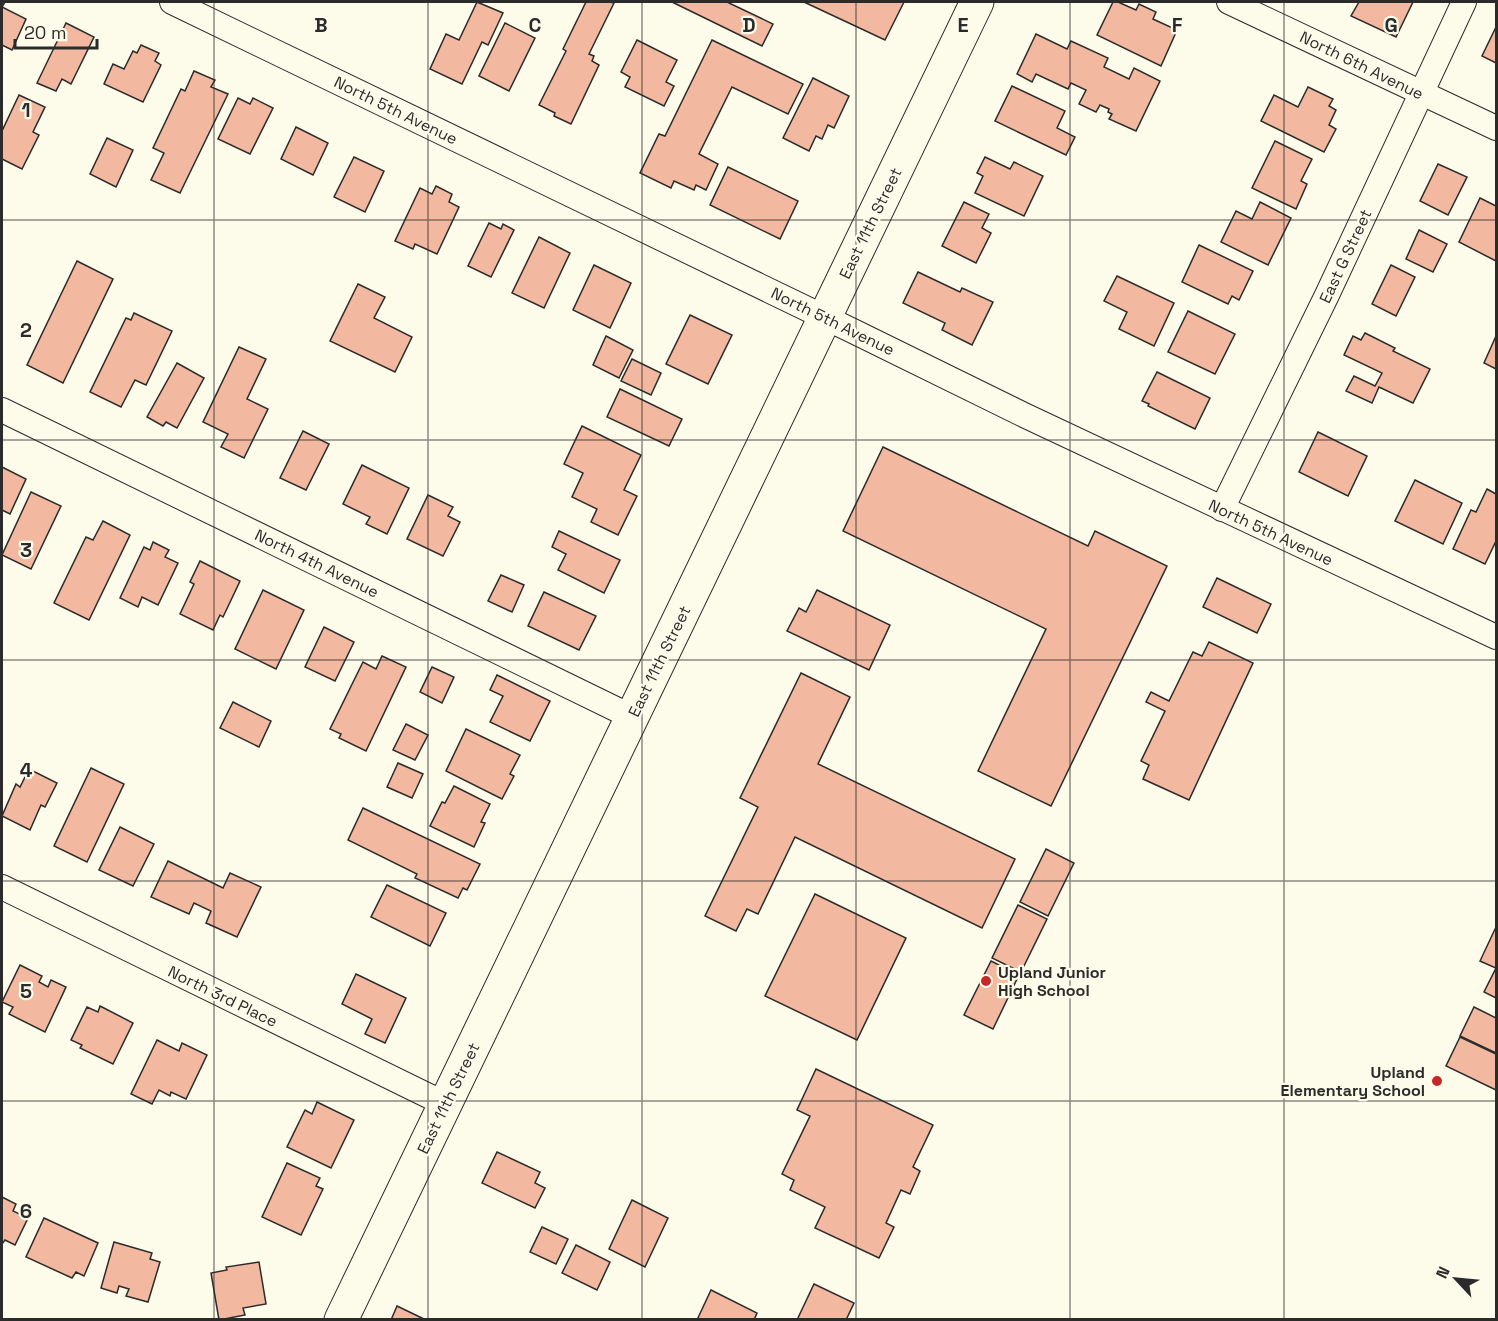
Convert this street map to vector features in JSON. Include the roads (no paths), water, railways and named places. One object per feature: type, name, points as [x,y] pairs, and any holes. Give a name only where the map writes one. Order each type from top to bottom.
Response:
[{"type":"street","name":"North 5th Avenue","points":[[172,2],[1026,416],[1497,637]]},
{"type":"street","name":"East 11th Street","points":[[341,1320],[977,2]]},
{"type":"street","name":"North 6th Avenue","points":[[1229,2],[1497,128]]},
{"type":"street","name":"East G Street","points":[[1222,508],[1327,295],[1464,2]]},
{"type":"street","name":"North 4th Avenue","points":[[2,410],[632,717]]},
{"type":"street","name":"North 3rd Place","points":[[2,887],[445,1104]]},
{"type":"place","name":"Upland Junior High School","points":[[986,981]]},
{"type":"place","name":"Upland Elementary School","points":[[1437,1081]]}]
